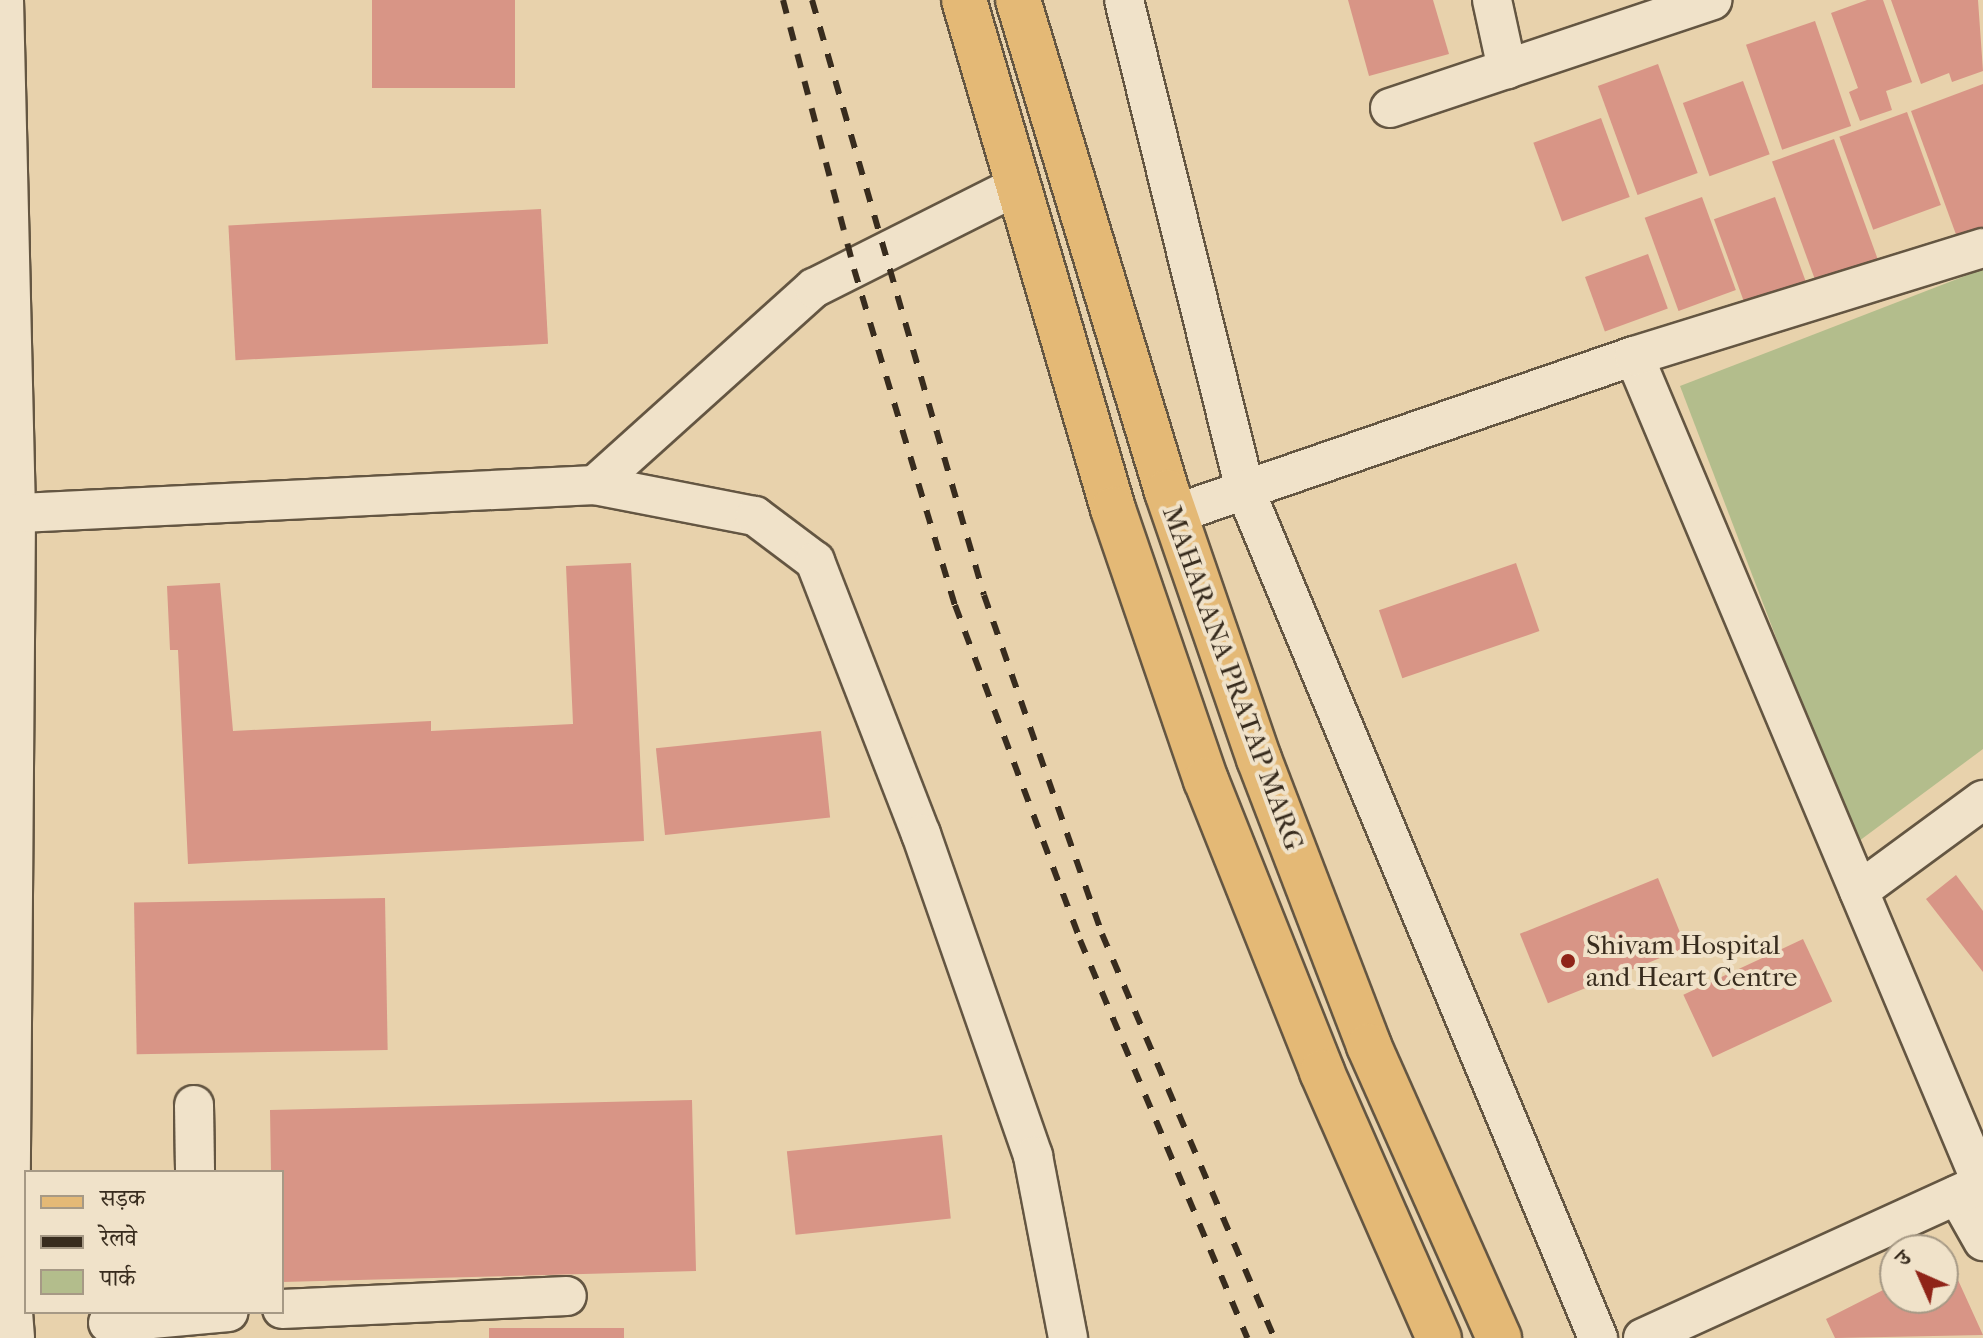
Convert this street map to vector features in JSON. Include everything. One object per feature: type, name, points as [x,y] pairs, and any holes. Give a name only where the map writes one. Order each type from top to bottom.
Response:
[{"type":"main road","name":"MAHARANA PRATAP MARG","points":[[964,0],[1113,509],[1206,780],[1322,1072],[1439,1338]]},
{"type":"main road","name":"MAHARANA PRATAP MARG","points":[[1018,0],[1175,514],[1259,759],[1369,1046],[1499,1338]]},
{"type":"street","points":[[4,0],[8,514],[5,1274],[15,1338]]},
{"type":"street","points":[[1124,0],[1245,490],[1598,1338]]},
{"type":"street","points":[[1492,0],[1507,69]]},
{"type":"street","points":[[1390,108],[1507,69],[1672,6],[1712,0]]},
{"type":"street","points":[[595,485],[814,288],[1019,185]]},
{"type":"street","points":[[1175,514],[1634,356],[1983,248]]},
{"type":"street","points":[[1634,356],[1859,891],[1974,1187],[1983,1241]]},
{"type":"street","points":[[8,514],[595,485],[755,516],[815,561],[921,834],[1033,1156],[1068,1338]]},
{"type":"street","points":[[1859,891],[1983,800]]},
{"type":"street","points":[[194,1105],[195,1170]]},
{"type":"street","points":[[1643,1338],[1974,1187]]},
{"type":"street","points":[[284,1309],[567,1296]]},
{"type":"street","points":[[108,1323],[205,1319]]},
{"type":"green space","points":[[1983,269],[1983,749],[1855,844],[1680,386]]},
{"type":"building","points":[[372,0],[515,0],[515,88],[372,88]]},
{"type":"building","points":[[1348,0],[1433,0],[1449,54],[1369,76]]},
{"type":"building","points":[[1867,0],[1883,0],[1912,82],[1886,91],[1892,110],[1860,121],[1849,92],[1858,88],[1831,13]]},
{"type":"building","points":[[1891,0],[1978,0],[1983,71],[1952,82],[1949,73],[1921,84]]},
{"type":"building","points":[[1815,21],[1851,126],[1782,150],[1746,45]]},
{"type":"building","points":[[1658,64],[1698,173],[1638,195],[1598,86]]},
{"type":"building","points":[[1743,81],[1770,154],[1710,176],[1683,103]]},
{"type":"building","points":[[1983,84],[1983,231],[1958,240],[1911,111]]},
{"type":"building","points":[[1907,112],[1941,205],[1873,230],[1839,137]]},
{"type":"building","points":[[1601,118],[1630,197],[1562,222],[1533,143]]},
{"type":"building","points":[[1834,139],[1878,259],[1816,282],[1772,162]]},
{"type":"building","points":[[1702,197],[1736,290],[1679,311],[1645,218]]},
{"type":"building","points":[[1775,197],[1806,283],[1745,305],[1714,219]]},
{"type":"building","points":[[541,209],[548,344],[235,360],[228,225]]},
{"type":"building","points":[[1648,254],[1668,309],[1605,331],[1585,277]]},
{"type":"building","points":[[631,563],[644,841],[188,864],[178,650],[170,650],[167,586],[220,583],[233,731],[431,721],[431,731],[573,724],[566,566]]},
{"type":"building","points":[[1516,563],[1539,631],[1402,678],[1379,610]]},
{"type":"building","points":[[821,731],[830,818],[665,835],[656,748]]},
{"type":"building","points":[[1956,875],[1983,911],[1983,972],[1926,899]]},
{"type":"building","points":[[1658,878],[1686,948],[1548,1003],[1520,934]]},
{"type":"building","points":[[385,898],[388,1050],[137,1054],[134,902]]},
{"type":"building","points":[[1803,939],[1832,1002],[1713,1057],[1683,995]]},
{"type":"building","points":[[692,1100],[696,1271],[284,1282],[284,1170],[271,1170],[270,1110]]},
{"type":"building","points":[[942,1135],[951,1219],[796,1235],[787,1151]]},
{"type":"building","points":[[1959,1282],[1983,1335],[1835,1338],[1826,1319],[1879,1292],[1879,1314],[1959,1314]]},
{"type":"building","points":[[489,1328],[624,1328],[624,1338],[489,1338]]},
{"type":"railway","points":[[783,0],[854,269],[955,605],[1080,940],[1247,1338]]},
{"type":"railway","points":[[812,0],[984,595],[1102,934],[1274,1338]]},
{"type":"place","name":"Shivam Hospital and Heart Centre","points":[[1568,961]]}]
